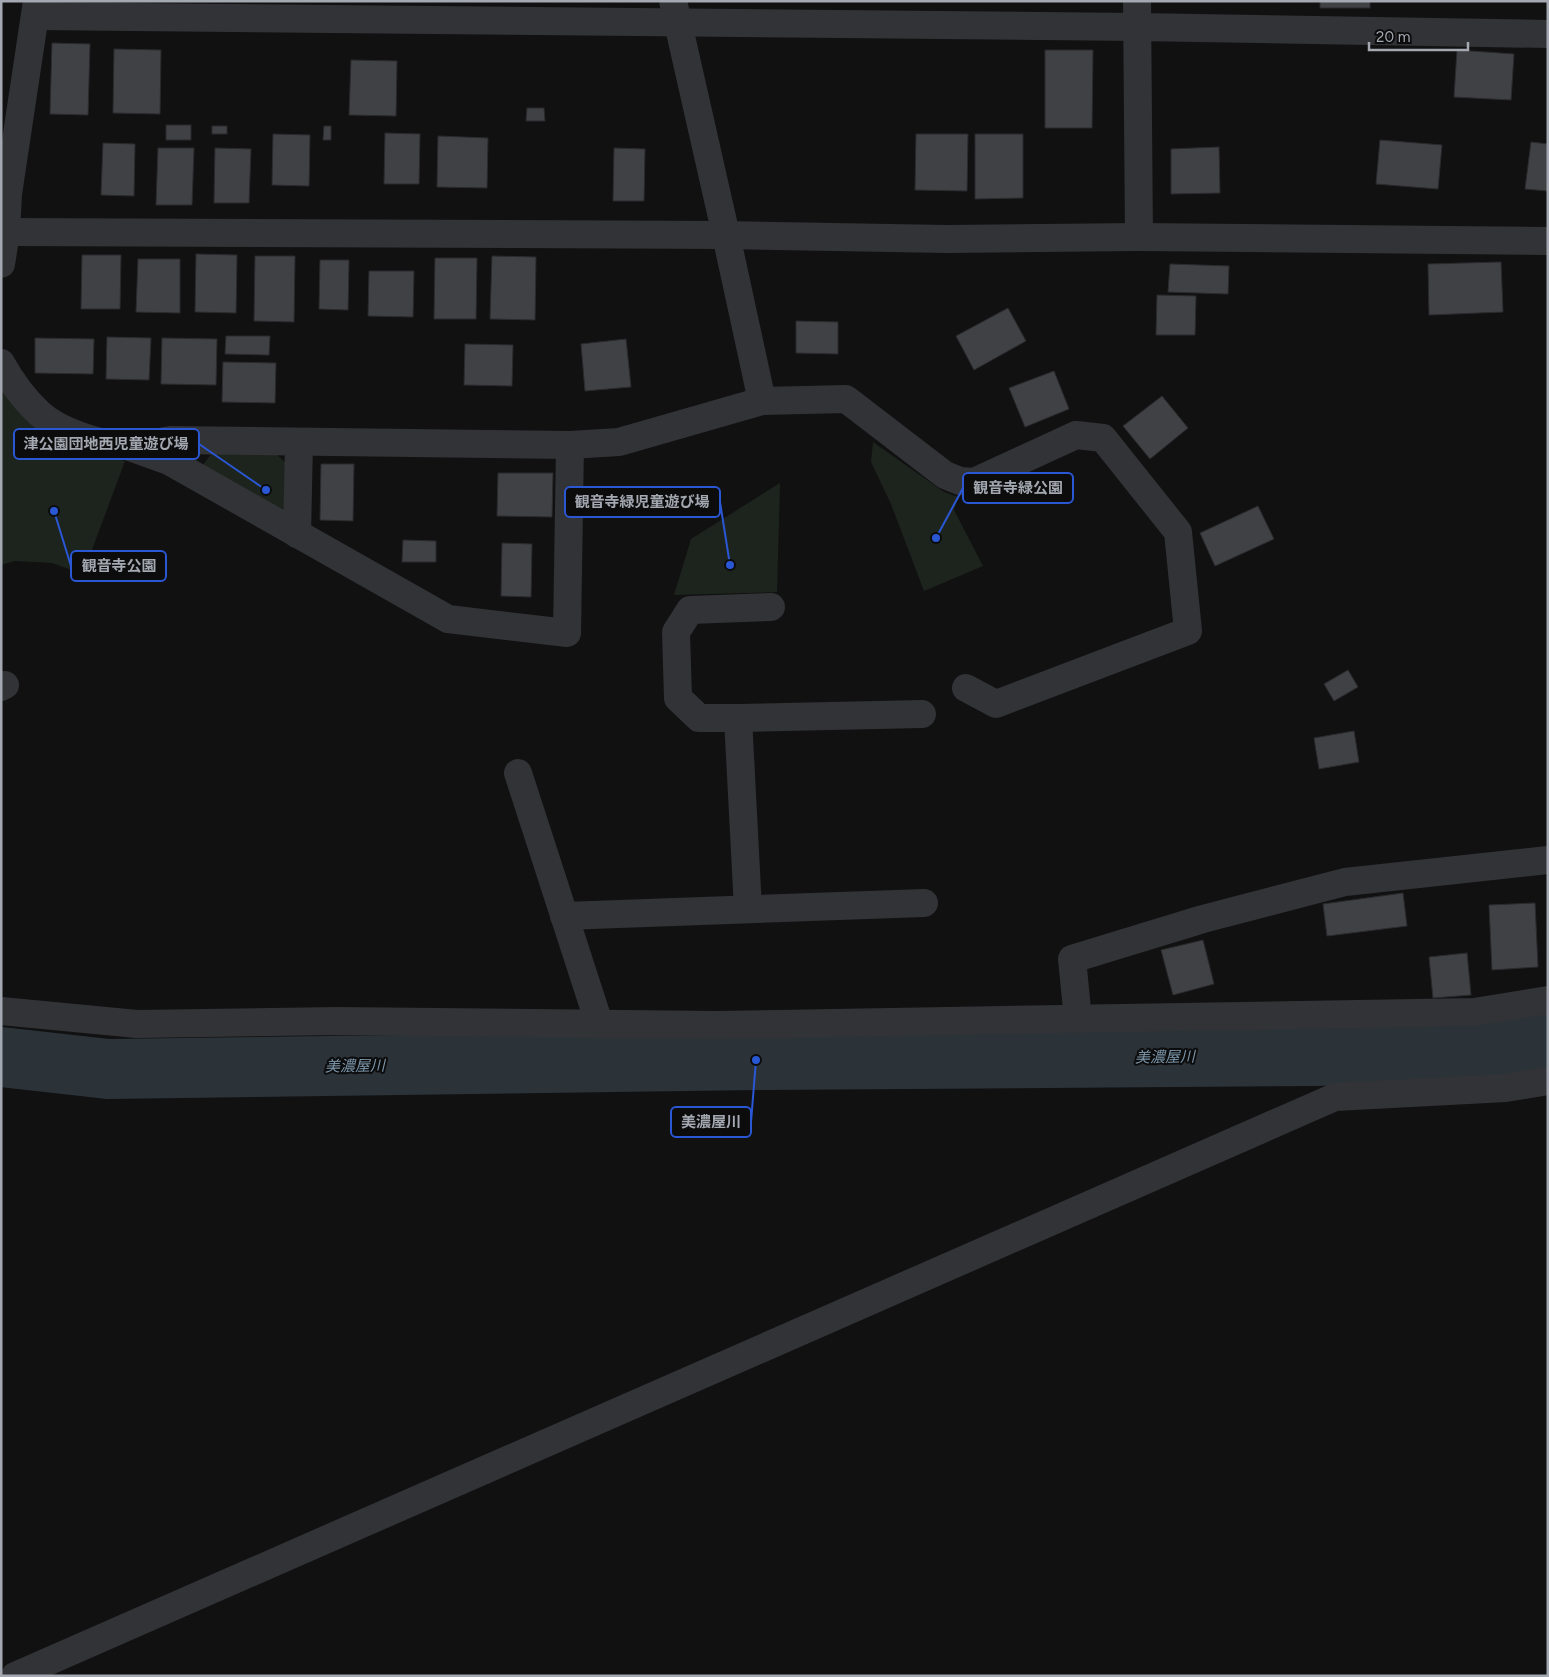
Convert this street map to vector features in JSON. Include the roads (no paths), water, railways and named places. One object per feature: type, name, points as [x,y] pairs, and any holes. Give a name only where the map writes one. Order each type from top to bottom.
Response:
[{"type":"street","points":[[1,264],[6,232],[5,193],[36,9],[1137,14],[1548,34]]},
{"type":"street","points":[[675,12],[762,401]]},
{"type":"street","points":[[1137,14],[1139,237]]},
{"type":"street","points":[[6,232],[726,235],[947,239],[1139,237],[1548,241]]},
{"type":"street","points":[[1,363],[13,383],[40,414],[69,432],[105,444],[126,446],[170,440],[570,445],[619,442],[762,401],[846,399],[945,475],[960,481],[974,482],[1076,434],[1103,438],[1178,532],[1188,632],[996,704],[966,688]]},
{"type":"street","points":[[297,534],[299,443]]},
{"type":"street","points":[[126,446],[169,461],[448,619],[567,634],[570,445]]},
{"type":"street","points":[[771,607],[690,610],[676,632],[678,698],[699,718],[922,714]]},
{"type":"street","points":[[738,718],[748,909]]},
{"type":"street","points":[[518,773],[599,1024]]},
{"type":"street","points":[[1078,1019],[1072,959],[1203,919],[1345,882],[1548,860]]},
{"type":"street","points":[[564,916],[924,902]]},
{"type":"street","points":[[1,1011],[137,1024],[338,1021],[718,1025],[1474,1012],[1548,1000]]},
{"type":"street","points":[[15,1676],[1335,1097],[1506,1088],[1548,1081]]},
{"type":"waterway","name":"美濃屋川","points":[[1,1057],[108,1069],[756,1060],[1315,1056],[1480,1051],[1548,1041]]},
{"type":"place","name":"津公園団地西児童遊び場","points":[[266,490]]},
{"type":"place","name":"観音寺公園","points":[[54,511]]},
{"type":"place","name":"観音寺緑公園","points":[[936,538]]},
{"type":"place","name":"観音寺緑児童遊び場","points":[[730,565]]},
{"type":"place","name":"美濃屋川","points":[[756,1060]]}]
